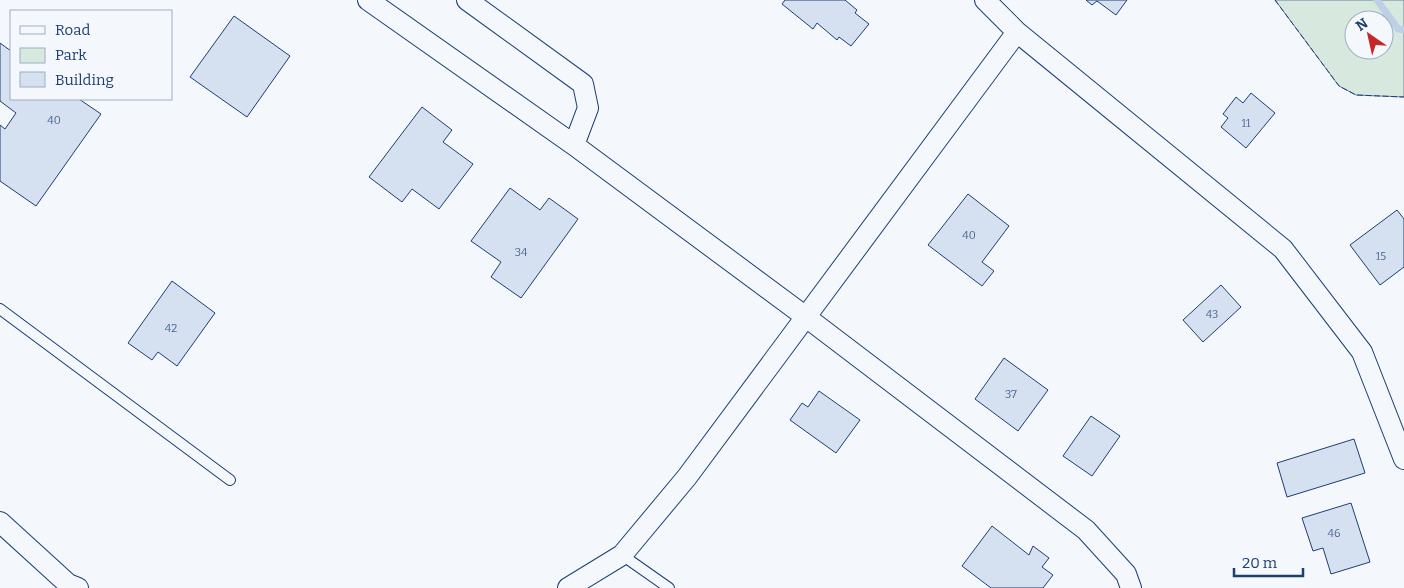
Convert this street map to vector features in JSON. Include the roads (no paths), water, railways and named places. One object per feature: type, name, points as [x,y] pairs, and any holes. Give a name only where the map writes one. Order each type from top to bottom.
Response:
[{"type":"street","points":[[368,0],[574,145],[806,317],[1086,530],[1126,574],[1131,588]]},
{"type":"street","points":[[467,0],[583,84],[588,108],[574,145]]},
{"type":"street","points":[[985,0],[1017,32],[1283,249],[1362,352],[1404,459]]},
{"type":"street","points":[[568,588],[622,555],[687,477],[1017,32]]},
{"type":"street","points":[[0,522],[70,587]]},
{"type":"lane","points":[[0,309],[230,480]]},
{"type":"lane","points":[[622,555],[669,588]]},
{"type":"waterway","points":[[1377,0],[1398,29],[1404,30]]}]
